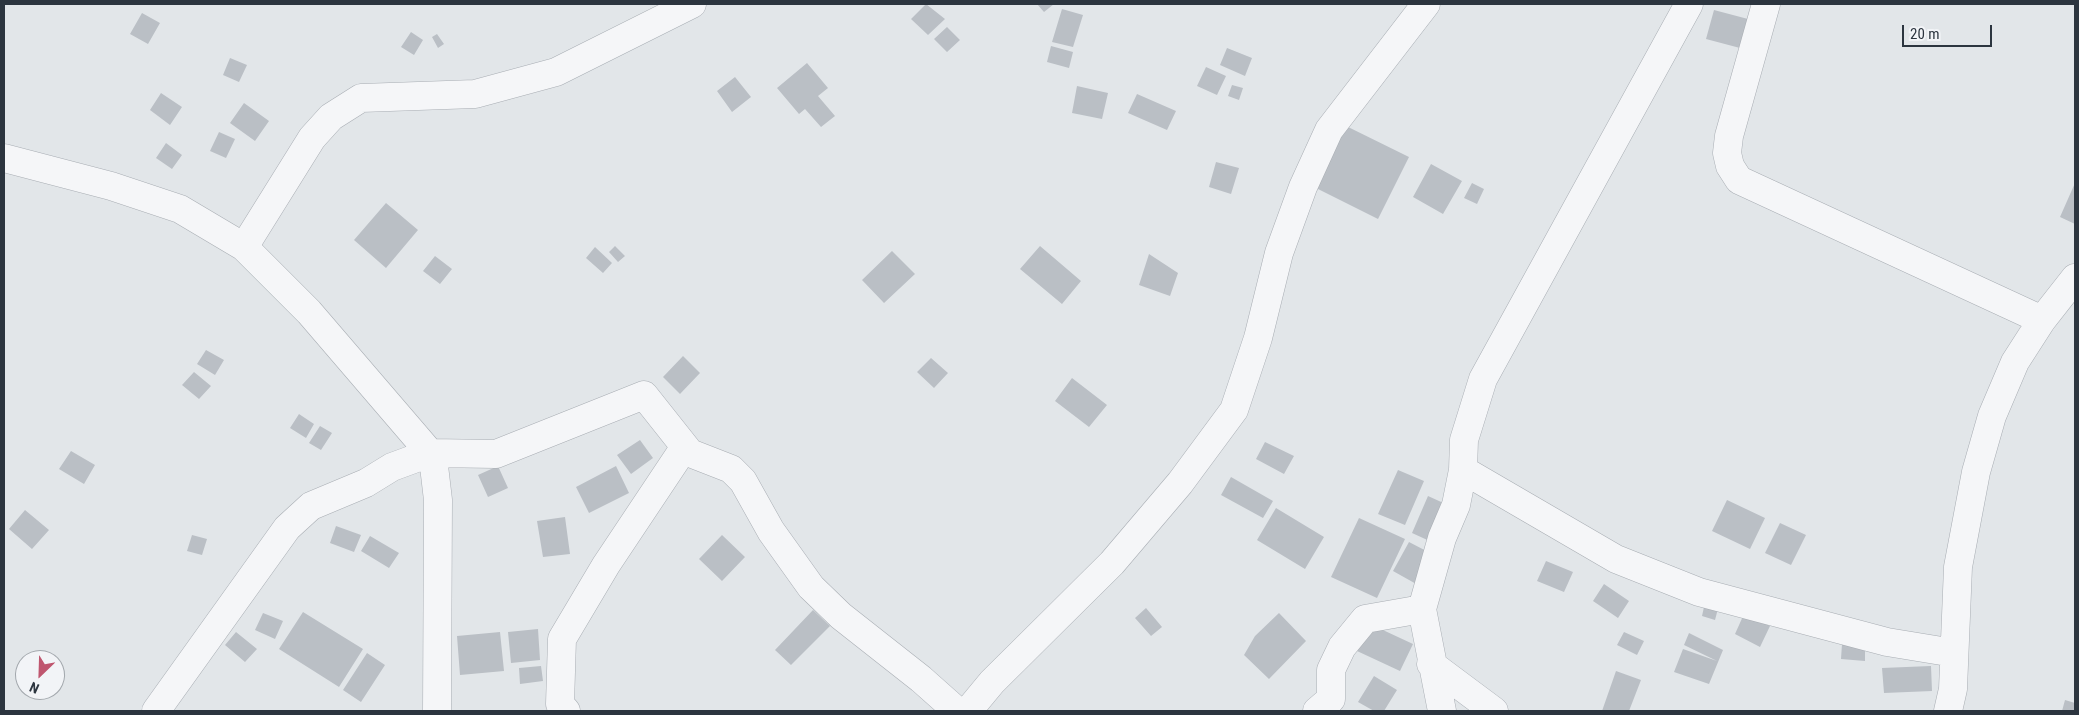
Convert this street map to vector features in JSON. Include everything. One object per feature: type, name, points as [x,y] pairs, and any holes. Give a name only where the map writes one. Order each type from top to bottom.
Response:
[{"type":"street","points":[[244,247],[312,138],[331,117],[361,98],[475,94],[556,72],[692,4]]},
{"type":"street","points":[[968,711],[992,682],[1112,563],[1180,483],[1234,410],[1258,338],[1279,253],[1303,188],[1329,130],[1426,4]]},
{"type":"street","points":[[1442,711],[1431,664],[1422,609],[1442,538],[1456,505],[1463,470],[1464,440],[1483,379],[1689,4]]},
{"type":"street","points":[[1766,4],[1729,136],[1728,153],[1730,166],[1740,180],[2042,320]]},
{"type":"street","points":[[4,158],[111,186],[180,209],[244,247],[309,312],[430,453],[438,500],[437,711]]},
{"type":"street","points":[[1948,711],[1952,689],[1958,567],[1976,472],[1992,416],[2015,362],[2042,320],[2075,278]]},
{"type":"street","points":[[156,711],[287,528],[310,506],[366,483],[392,467],[430,453],[496,454],[644,395],[684,448],[690,453],[731,469],[743,481],[771,531],[810,587],[841,616],[921,679],[957,711]]},
{"type":"street","points":[[566,711],[560,704],[562,639],[606,565],[684,448]]},
{"type":"street","points":[[1463,470],[1616,559],[1699,592],[1887,642],[1954,653]]},
{"type":"street","points":[[1317,711],[1331,699],[1331,670],[1342,648],[1365,619],[1422,609]]},
{"type":"street","points":[[1431,664],[1494,711]]},
{"type":"building","points":[[926,4],[945,19],[928,35],[911,19]]},
{"type":"building","points":[[1037,4],[1054,4],[1044,12]]},
{"type":"building","points":[[1062,9],[1083,15],[1073,47],[1052,42]]},
{"type":"building","points":[[1714,10],[1748,19],[1740,48],[1706,39]]},
{"type":"building","points":[[142,13],[160,23],[148,44],[130,34]]},
{"type":"building","points":[[947,27],[960,40],[947,52],[934,39]]},
{"type":"building","points":[[411,32],[423,40],[414,55],[401,47]]},
{"type":"building","points":[[437,34],[444,44],[438,48],[432,37]]},
{"type":"building","points":[[1051,46],[1073,52],[1069,68],[1047,62]]},
{"type":"building","points":[[1227,48],[1252,58],[1245,76],[1220,65]]},
{"type":"building","points":[[230,58],[247,65],[239,82],[223,75]]},
{"type":"building","points":[[807,63],[828,88],[818,96],[835,116],[821,127],[805,109],[799,114],[777,88]]},
{"type":"building","points":[[1206,67],[1226,76],[1217,95],[1197,86]]},
{"type":"building","points":[[735,77],[751,97],[732,112],[717,91]]},
{"type":"building","points":[[1232,85],[1243,88],[1239,100],[1228,96]]},
{"type":"building","points":[[1077,86],[1108,93],[1102,119],[1072,113]]},
{"type":"building","points":[[161,93],[182,107],[170,125],[150,110]]},
{"type":"building","points":[[1137,94],[1176,111],[1167,130],[1128,113]]},
{"type":"building","points":[[244,103],[269,121],[255,141],[230,123]]},
{"type":"building","points":[[1342,124],[1409,157],[1378,219],[1312,186]]},
{"type":"building","points":[[219,132],[235,139],[226,158],[210,151]]},
{"type":"building","points":[[166,143],[182,155],[172,169],[156,158]]},
{"type":"building","points":[[1216,162],[1239,168],[1231,194],[1209,187]]},
{"type":"building","points":[[1431,164],[1462,181],[1443,214],[1413,197]]},
{"type":"building","points":[[1472,183],[1484,189],[1477,204],[1464,198]]},
{"type":"building","points":[[2075,183],[2075,224],[2060,217]]},
{"type":"building","points":[[386,203],[418,230],[386,268],[354,240]]},
{"type":"building","points":[[615,246],[625,256],[618,262],[609,252]]},
{"type":"building","points":[[1040,246],[1081,281],[1062,304],[1020,269]]},
{"type":"building","points":[[595,247],[612,263],[603,273],[586,258]]},
{"type":"building","points":[[892,251],[915,274],[884,303],[862,280]]},
{"type":"building","points":[[1149,254],[1178,273],[1170,296],[1139,285]]},
{"type":"building","points":[[435,256],[452,269],[440,284],[423,271]]},
{"type":"building","points":[[206,350],[224,360],[215,375],[197,364]]},
{"type":"building","points":[[683,356],[700,373],[680,394],[663,377]]},
{"type":"building","points":[[931,358],[948,373],[934,388],[917,372]]},
{"type":"building","points":[[194,372],[211,386],[199,399],[182,385]]},
{"type":"building","points":[[1072,378],[1107,405],[1089,427],[1055,401]]},
{"type":"building","points":[[299,414],[314,424],[306,438],[290,428]]},
{"type":"building","points":[[320,426],[332,433],[321,450],[309,443]]},
{"type":"building","points":[[640,440],[653,458],[631,474],[617,455]]},
{"type":"building","points":[[1265,442],[1294,456],[1284,474],[1256,459]]},
{"type":"building","points":[[71,451],[95,465],[84,484],[59,469]]},
{"type":"building","points":[[498,466],[508,488],[488,497],[478,475]]},
{"type":"building","points":[[616,466],[629,493],[589,513],[576,487]]},
{"type":"building","points":[[1398,470],[1424,481],[1405,525],[1378,514]]},
{"type":"building","points":[[1231,477],[1273,501],[1263,518],[1221,495]]},
{"type":"building","points":[[1428,496],[1450,506],[1434,543],[1412,533]]},
{"type":"building","points":[[1727,500],[1765,518],[1750,549],[1712,531]]},
{"type":"building","points":[[1276,508],[1324,537],[1305,569],[1257,540]]},
{"type":"building","points":[[25,510],[49,530],[32,549],[9,529]]},
{"type":"building","points":[[565,517],[570,554],[543,557],[537,521]]},
{"type":"building","points":[[1359,518],[1405,539],[1377,598],[1331,577]]},
{"type":"building","points":[[1780,523],[1806,535],[1791,565],[1765,553]]},
{"type":"building","points":[[336,526],[361,535],[354,552],[330,543]]},
{"type":"building","points":[[192,535],[207,539],[202,555],[187,551]]},
{"type":"building","points":[[722,535],[745,557],[722,581],[699,559]]},
{"type":"building","points":[[370,536],[399,553],[389,568],[361,551]]},
{"type":"building","points":[[1409,542],[1434,555],[1418,585],[1393,571]]},
{"type":"building","points":[[1546,561],[1573,572],[1564,592],[1537,581]]},
{"type":"building","points":[[1604,584],[1629,601],[1618,618],[1593,601]]},
{"type":"building","points":[[1706,598],[1720,601],[1715,620],[1702,616]]},
{"type":"building","points":[[1146,608],[1162,627],[1151,636],[1135,618]]},
{"type":"building","points":[[813,610],[830,626],[791,665],[775,650]]},
{"type":"building","points":[[303,612],[363,649],[339,687],[279,649]]},
{"type":"building","points":[[263,613],[283,621],[275,639],[255,630]]},
{"type":"building","points":[[1279,613],[1306,641],[1269,679],[1244,655],[1255,636]]},
{"type":"building","points":[[1744,614],[1770,626],[1760,647],[1735,634]]},
{"type":"building","points":[[1370,624],[1413,644],[1400,671],[1357,651]]},
{"type":"building","points":[[538,629],[540,660],[511,663],[508,632]]},
{"type":"building","points":[[236,632],[257,649],[245,662],[225,645]]},
{"type":"building","points":[[500,632],[504,671],[460,675],[457,636]]},
{"type":"building","points":[[1624,632],[1644,641],[1637,655],[1617,645]]},
{"type":"building","points":[[1689,633],[1723,650],[1709,684],[1674,672],[1683,649],[1717,661],[1684,645]]},
{"type":"building","points":[[1842,644],[1865,645],[1865,661],[1841,659]]},
{"type":"building","points":[[367,653],[385,665],[361,702],[343,690]]},
{"type":"building","points":[[541,666],[543,681],[520,684],[519,668]]},
{"type":"building","points":[[1931,666],[1932,691],[1884,693],[1882,668]]},
{"type":"building","points":[[1616,671],[1641,680],[1629,711],[1602,711]]},
{"type":"building","points":[[1374,676],[1397,690],[1384,711],[1374,711],[1358,702]]},
{"type":"building","points":[[2065,700],[2075,703],[2075,711],[2062,711]]}]
